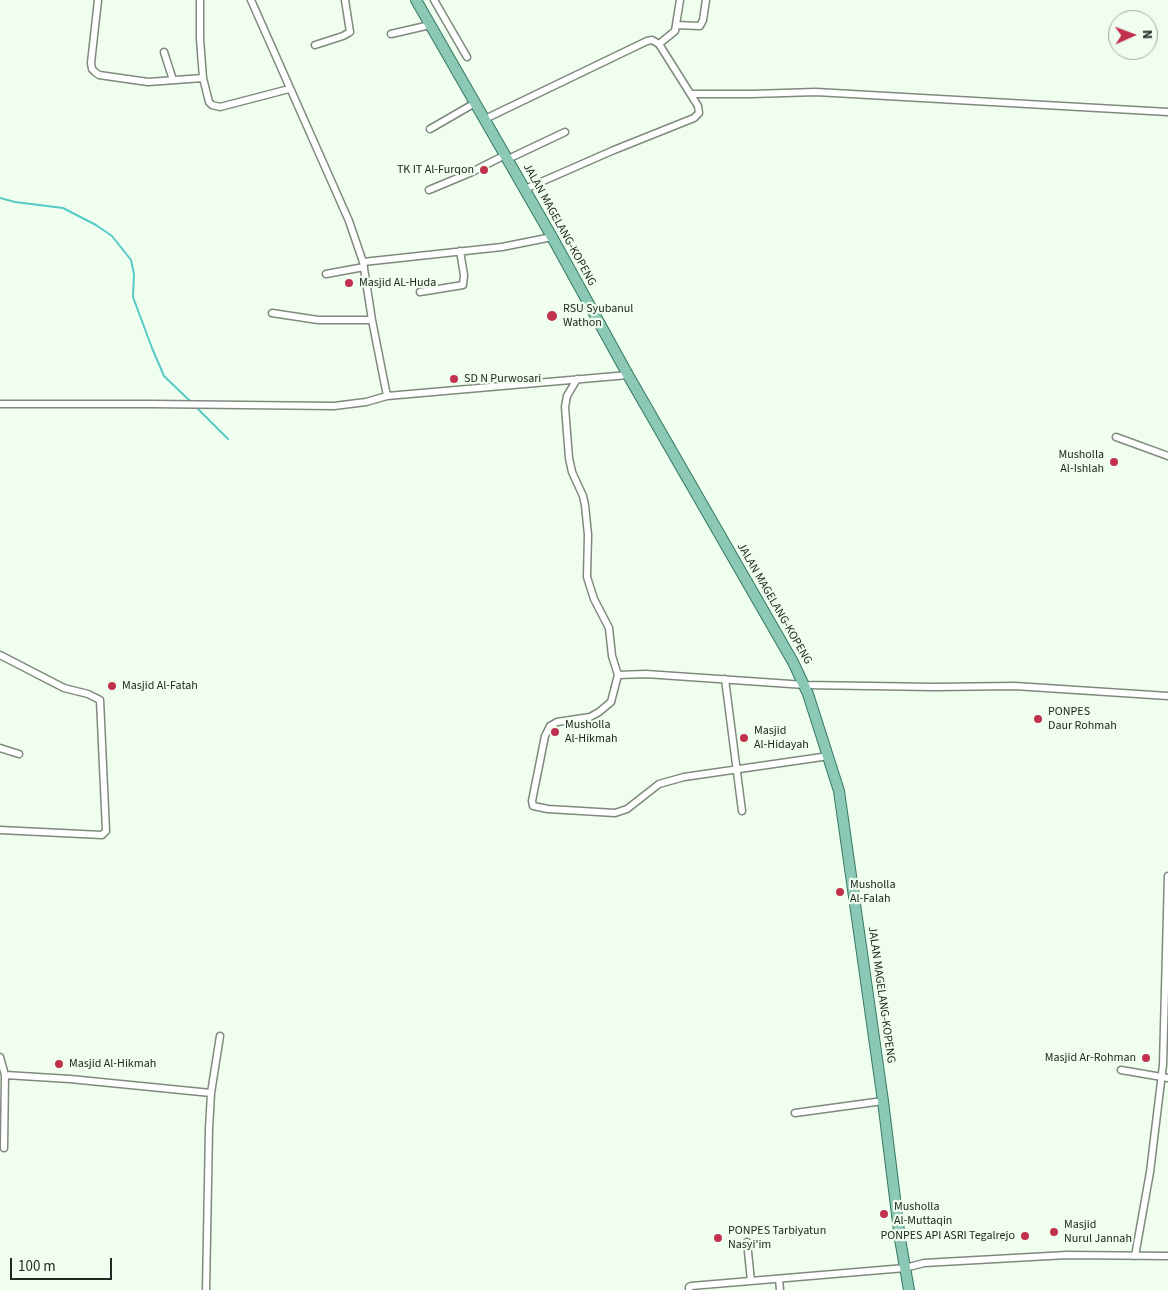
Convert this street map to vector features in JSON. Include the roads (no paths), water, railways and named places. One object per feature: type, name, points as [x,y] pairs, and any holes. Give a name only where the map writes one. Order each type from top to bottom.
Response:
[{"type":"main road","name":"JALAN MAGELANG-KOPENG","points":[[416,0],[805,685],[839,791],[884,1101],[900,1239],[909,1290]]},
{"type":"street","points":[[98,0],[91,63],[92,69],[99,75],[140,82],[203,78]]},
{"type":"street","points":[[200,0],[203,78],[209,102],[216,107],[289,88]]},
{"type":"street","points":[[251,0],[349,221],[364,264],[372,320],[387,396]]},
{"type":"street","points":[[314,45],[350,32],[345,0]]},
{"type":"street","points":[[434,0],[467,56]]},
{"type":"street","points":[[659,44],[674,34],[680,0]]},
{"type":"street","points":[[676,25],[700,26],[703,20],[706,0]]},
{"type":"street","points":[[391,34],[430,24]]},
{"type":"street","points":[[485,119],[652,40],[659,44],[700,110],[694,118],[525,189]]},
{"type":"street","points":[[164,52],[174,80]]},
{"type":"street","points":[[691,94],[816,92],[1168,112]]},
{"type":"street","points":[[430,129],[475,103]]},
{"type":"street","points":[[429,190],[565,132]]},
{"type":"street","points":[[326,274],[364,264],[502,247],[552,237]]},
{"type":"street","points":[[420,292],[463,285],[464,275],[460,251]]},
{"type":"street","points":[[272,313],[318,320],[372,320]]},
{"type":"street","points":[[0,404],[334,406],[387,396],[628,375]]},
{"type":"street","points":[[577,379],[567,396],[565,407],[569,458],[572,472],[585,504],[588,535],[587,576],[594,600],[609,628],[612,656],[618,674],[611,702],[599,712],[590,717],[557,722],[550,726],[545,736],[532,800],[534,806],[615,814],[627,809],[659,784],[684,777],[829,756]]},
{"type":"street","points":[[1116,437],[1168,456]]},
{"type":"street","points":[[0,655],[64,688],[88,694],[100,700],[106,831],[102,835],[0,830]]},
{"type":"street","points":[[618,674],[646,674],[805,685],[1015,686],[1168,696]]},
{"type":"street","points":[[725,679],[735,770],[742,812]]},
{"type":"street","points":[[0,748],[19,754]]},
{"type":"street","points":[[1135,1256],[1165,1077],[1168,876]]},
{"type":"street","points":[[206,1290],[211,1093],[220,1036]]},
{"type":"street","points":[[0,1057],[5,1075],[4,1148]]},
{"type":"street","points":[[1121,1070],[1165,1077]]},
{"type":"street","points":[[5,1075],[70,1079],[211,1093]]},
{"type":"street","points":[[795,1112],[884,1101]]},
{"type":"street","points":[[747,1242],[751,1281]]},
{"type":"street","points":[[689,1290],[691,1286],[905,1268],[924,1263],[1038,1257],[1168,1256]]},
{"type":"street","points":[[779,1279],[780,1290]]},
{"type":"waterway","points":[[0,198],[15,202],[63,208],[96,225],[112,236],[131,260],[134,274],[133,297],[164,376],[191,402]]},
{"type":"waterway","points":[[196,407],[228,439]]},
{"type":"place","name":"TK IT Al-Furqon","points":[[484,170]]},
{"type":"place","name":"Masjid AL-Huda","points":[[349,283]]},
{"type":"place","name":"RSU Syubanul Wathon","points":[[552,316]]},
{"type":"place","name":"SD N Purwosari","points":[[454,379]]},
{"type":"place","name":"Musholla Al-Ishlah","points":[[1114,462]]},
{"type":"place","name":"Masjid Al-Fatah","points":[[112,686]]},
{"type":"place","name":"PONPES Daur Rohmah","points":[[1038,719]]},
{"type":"place","name":"Musholla Al-Hikmah","points":[[555,732]]},
{"type":"place","name":"Masjid Al-Hidayah","points":[[744,738]]},
{"type":"place","name":"Musholla Al-Falah","points":[[840,892]]},
{"type":"place","name":"Masjid Ar-Rohman","points":[[1146,1058]]},
{"type":"place","name":"Masjid Al-Hikmah","points":[[59,1064]]},
{"type":"place","name":"Musholla Al-Muttaqin","points":[[884,1214]]},
{"type":"place","name":"Masjid Nurul Jannah","points":[[1054,1232]]},
{"type":"place","name":"PONPES API ASRI Tegalrejo","points":[[1025,1236]]},
{"type":"place","name":"PONPES Tarbiyatun Nasyi'im","points":[[718,1238]]}]
